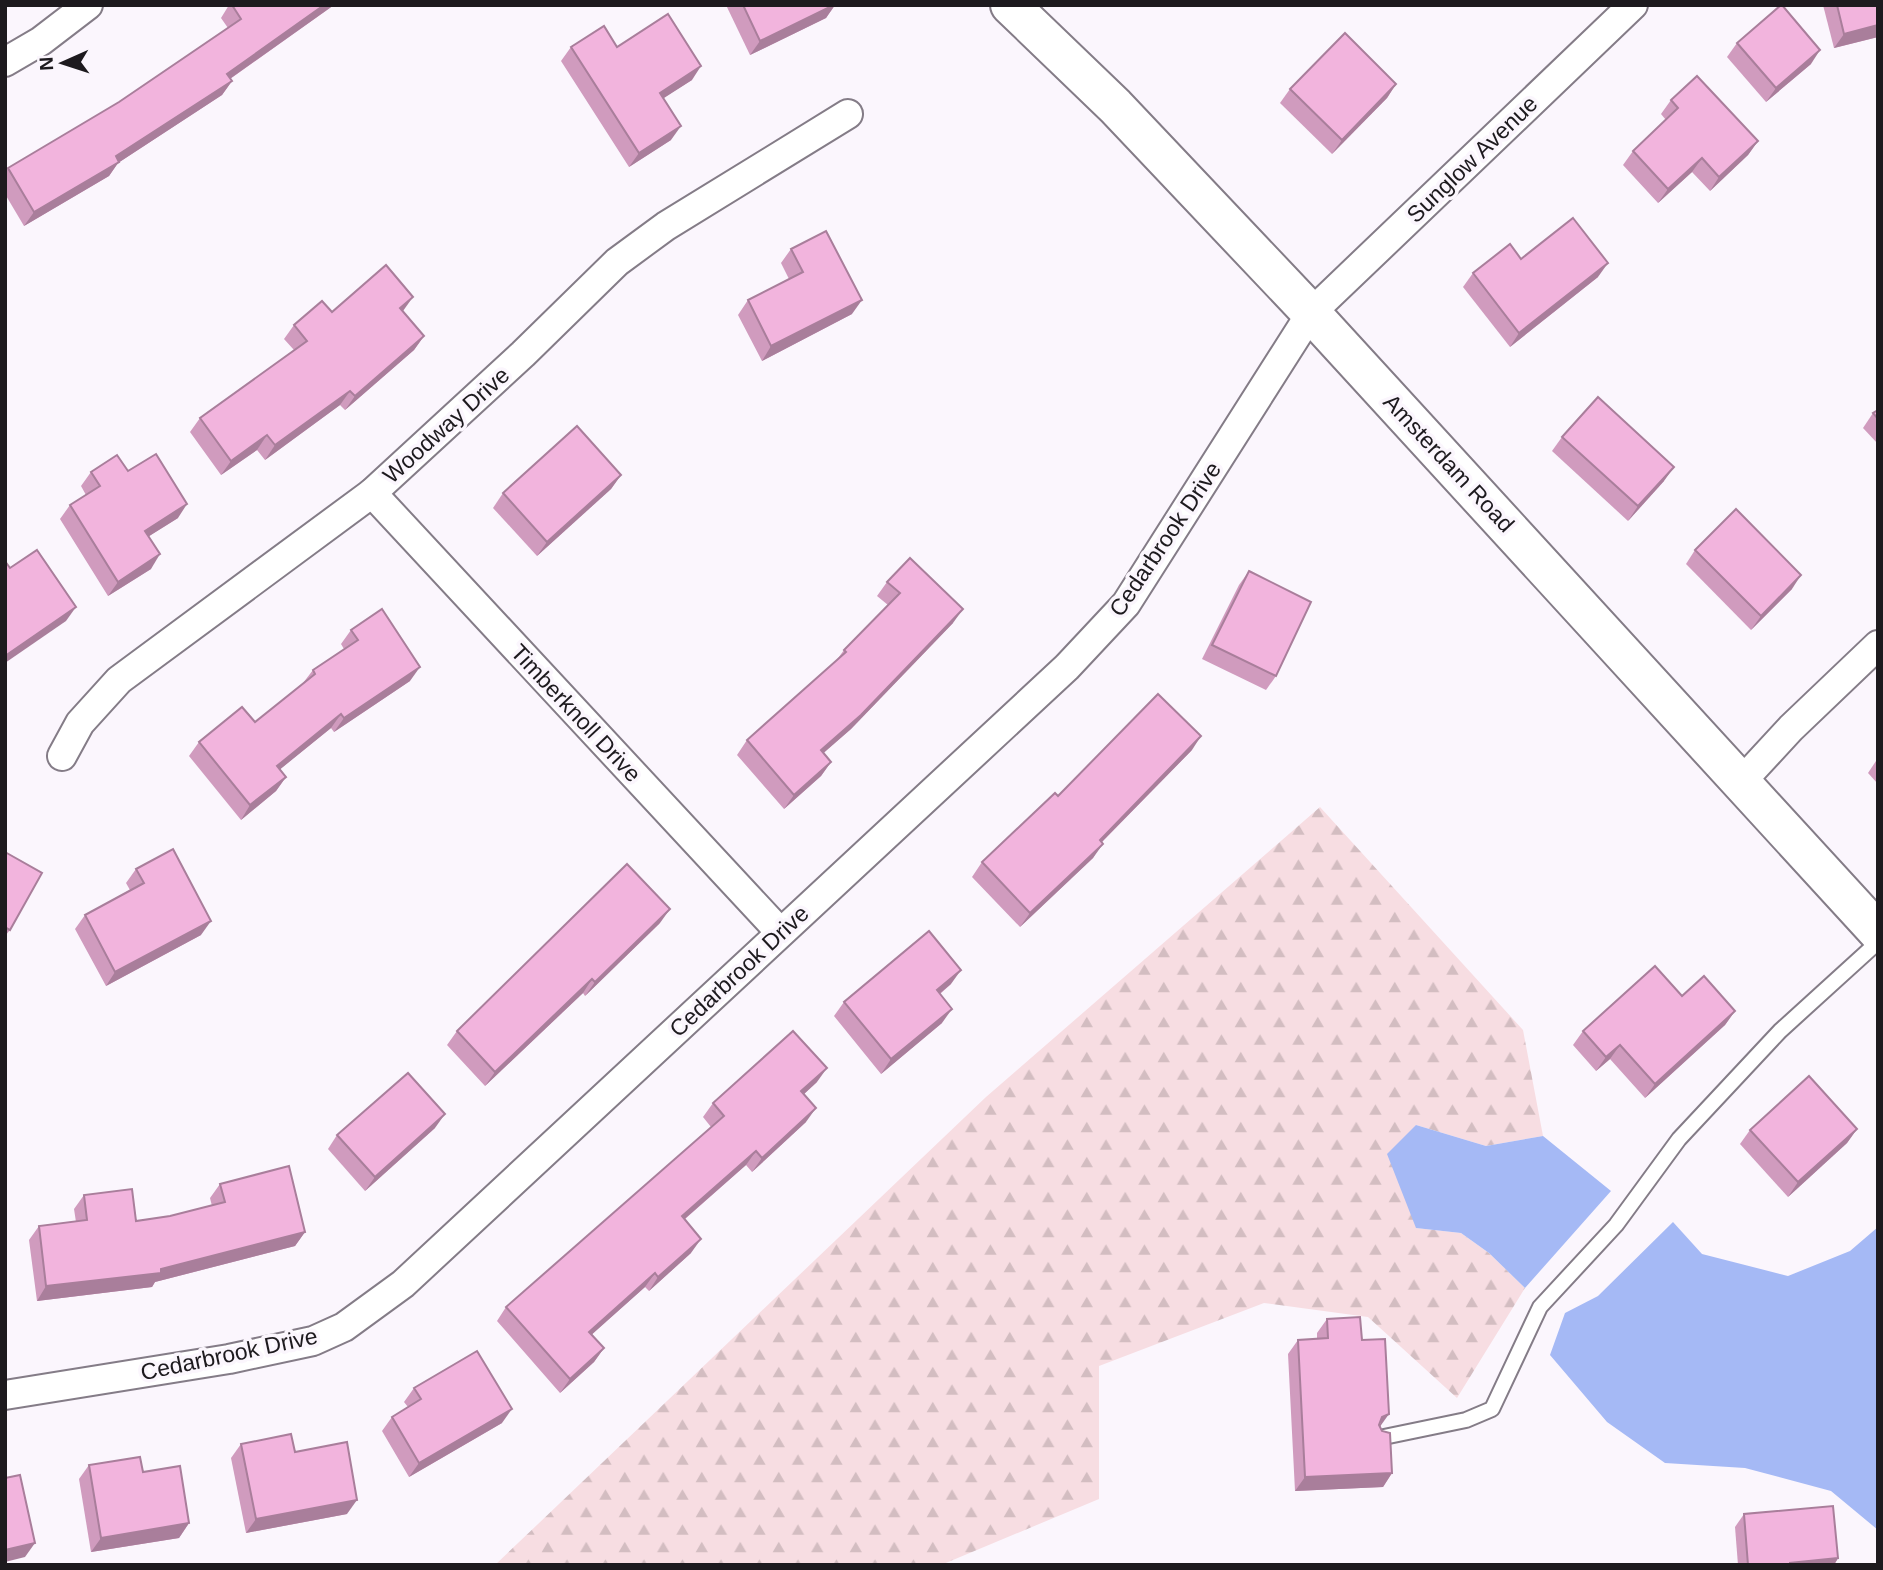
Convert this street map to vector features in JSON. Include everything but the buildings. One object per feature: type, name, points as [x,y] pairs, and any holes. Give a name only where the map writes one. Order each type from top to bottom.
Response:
[{"type":"main road","name":"Amsterdam Road","points":[[1010,5],[1115,106],[1311,313],[1878,932]]},
{"type":"street","points":[[5,62],[41,41],[88,5]]},
{"type":"street","name":"Sunglow Avenue","points":[[1311,313],[1633,5]]},
{"type":"street","name":"Woodway Drive","points":[[62,756],[80,723],[119,680],[372,493],[523,354],[617,262],[666,226],[848,114]]},
{"type":"street","name":"Cedarbrook Drive","points":[[5,1395],[229,1359],[313,1340],[344,1327],[403,1284],[1067,667],[1126,604],[1311,313]]},
{"type":"street","name":"Timberknoll Drive","points":[[372,493],[780,932]]},
{"type":"street","points":[[1742,781],[1791,728],[1878,645]]},
{"type":"lane","points":[[1379,1438],[1466,1420],[1492,1409],[1540,1307],[1616,1225],[1679,1139],[1780,1031],[1878,943]]},
{"type":"green space","points":[[1320,807],[1523,1030],[1543,1136],[1486,1146],[1416,1125],[1416,1228],[1461,1233],[1489,1253],[1525,1288],[1457,1398],[1368,1317],[1264,1303],[1099,1366],[1099,1499],[941,1565],[495,1565],[986,1097]]},
{"type":"water","points":[[1416,1125],[1486,1146],[1543,1136],[1611,1191],[1525,1288],[1489,1253],[1461,1233],[1416,1228],[1387,1154]]},
{"type":"water","points":[[1673,1222],[1702,1254],[1788,1276],[1850,1251],[1878,1227],[1878,1530],[1831,1491],[1745,1468],[1665,1463],[1607,1422],[1550,1355],[1565,1313],[1598,1296]]}]
